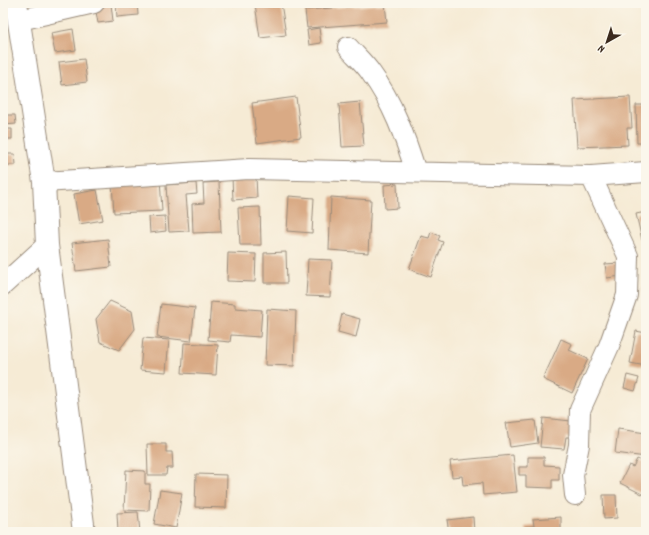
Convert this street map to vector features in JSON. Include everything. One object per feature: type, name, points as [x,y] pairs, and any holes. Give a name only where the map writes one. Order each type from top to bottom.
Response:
[{"type":"main road","points":[[18,11],[44,182],[47,245],[84,532]]},
{"type":"street","points":[[18,11],[94,3]]},
{"type":"street","points":[[348,47],[371,72],[391,105],[405,135],[416,172]]},
{"type":"street","points":[[44,182],[249,169],[591,176],[646,172]]},
{"type":"street","points":[[576,495],[573,475],[579,445],[580,410],[609,346],[627,295],[628,256],[591,176]]},
{"type":"street","points":[[3,286],[47,245]]},
{"type":"building","points":[[116,3],[137,3],[138,15],[117,17]]},
{"type":"building","points":[[281,3],[286,35],[260,38],[255,4]]},
{"type":"building","points":[[111,4],[113,21],[98,23],[95,6]]},
{"type":"building","points":[[385,4],[387,22],[307,28],[305,10]]},
{"type":"building","points":[[319,28],[321,43],[309,45],[307,30]]},
{"type":"building","points":[[73,29],[76,50],[55,53],[51,33]]},
{"type":"building","points":[[84,59],[87,82],[62,85],[59,62]]},
{"type":"building","points":[[296,97],[301,137],[257,143],[252,103]]},
{"type":"building","points":[[630,97],[632,128],[627,128],[628,145],[577,147],[574,100]]},
{"type":"building","points":[[360,102],[364,146],[342,147],[339,104]]},
{"type":"building","points":[[636,105],[646,105],[646,143],[637,143]]},
{"type":"building","points":[[3,115],[15,115],[16,124],[3,125]]},
{"type":"building","points":[[3,129],[12,129],[12,139],[3,139]]},
{"type":"building","points":[[4,154],[15,154],[16,165],[4,165]]},
{"type":"building","points":[[256,176],[257,198],[233,200],[232,177]]},
{"type":"building","points":[[160,178],[162,211],[114,213],[112,184]]},
{"type":"building","points":[[219,182],[221,232],[193,233],[192,204],[204,203],[203,183]]},
{"type":"building","points":[[196,183],[197,194],[186,195],[189,231],[169,232],[166,185]]},
{"type":"building","points":[[397,184],[398,208],[385,209],[384,185]]},
{"type":"building","points":[[97,190],[103,220],[79,224],[74,194]]},
{"type":"building","points":[[289,196],[314,198],[312,233],[287,231]]},
{"type":"building","points":[[331,197],[371,200],[368,253],[329,250]]},
{"type":"building","points":[[260,207],[261,245],[240,245],[238,208]]},
{"type":"building","points":[[646,212],[646,239],[642,240],[636,214]]},
{"type":"building","points":[[165,216],[166,231],[150,233],[149,217]]},
{"type":"building","points":[[431,232],[440,236],[438,240],[443,242],[431,277],[409,269],[421,236],[429,238]]},
{"type":"building","points":[[108,239],[111,267],[76,271],[72,243]]},
{"type":"building","points":[[286,252],[287,283],[264,283],[264,253]]},
{"type":"building","points":[[228,253],[256,254],[255,282],[227,281]]},
{"type":"building","points":[[308,259],[332,260],[330,297],[306,296]]},
{"type":"building","points":[[619,263],[621,276],[607,278],[605,264]]},
{"type":"building","points":[[643,286],[646,287],[646,298],[643,298]]},
{"type":"building","points":[[110,301],[132,311],[135,329],[119,350],[100,342],[96,319]]},
{"type":"building","points":[[211,302],[235,304],[235,308],[262,310],[260,337],[231,335],[230,342],[208,340]]},
{"type":"building","points":[[161,304],[195,308],[191,341],[157,337]]},
{"type":"building","points":[[267,309],[296,311],[294,366],[265,365]]},
{"type":"building","points":[[342,314],[360,319],[356,337],[338,332]]},
{"type":"building","points":[[636,331],[646,333],[646,366],[630,363]]},
{"type":"building","points":[[143,338],[169,340],[166,372],[140,370]]},
{"type":"building","points":[[561,339],[572,344],[569,350],[588,359],[572,393],[543,379]]},
{"type":"building","points":[[184,343],[218,345],[216,375],[182,373]]},
{"type":"building","points":[[627,375],[639,378],[635,391],[624,388]]},
{"type":"building","points":[[543,418],[571,421],[570,437],[566,437],[564,449],[540,447]]},
{"type":"building","points":[[535,420],[538,443],[510,447],[506,423]]},
{"type":"building","points":[[618,429],[646,433],[646,457],[615,453]]},
{"type":"building","points":[[147,444],[166,444],[166,452],[172,452],[173,468],[167,468],[166,475],[148,475]]},
{"type":"building","points":[[513,455],[517,492],[483,495],[482,483],[463,485],[462,476],[452,477],[450,461]]},
{"type":"building","points":[[528,457],[544,457],[544,465],[559,466],[559,480],[552,480],[552,488],[526,487],[526,475],[519,475],[519,467],[528,467]]},
{"type":"building","points":[[637,459],[646,463],[646,496],[620,483],[629,465],[633,467]]},
{"type":"building","points":[[126,470],[145,471],[145,484],[150,484],[149,511],[124,510]]},
{"type":"building","points":[[196,474],[227,475],[226,508],[195,507]]},
{"type":"building","points":[[160,490],[182,493],[176,528],[154,524]]},
{"type":"building","points":[[603,495],[616,495],[617,518],[604,519]]},
{"type":"building","points":[[138,512],[140,532],[118,532],[117,513]]},
{"type":"building","points":[[473,517],[474,532],[449,532],[447,520]]},
{"type":"building","points":[[561,517],[561,532],[526,532],[525,527],[534,526],[533,519]]},
{"type":"building","points":[[224,529],[224,532],[204,532],[204,530]]}]
